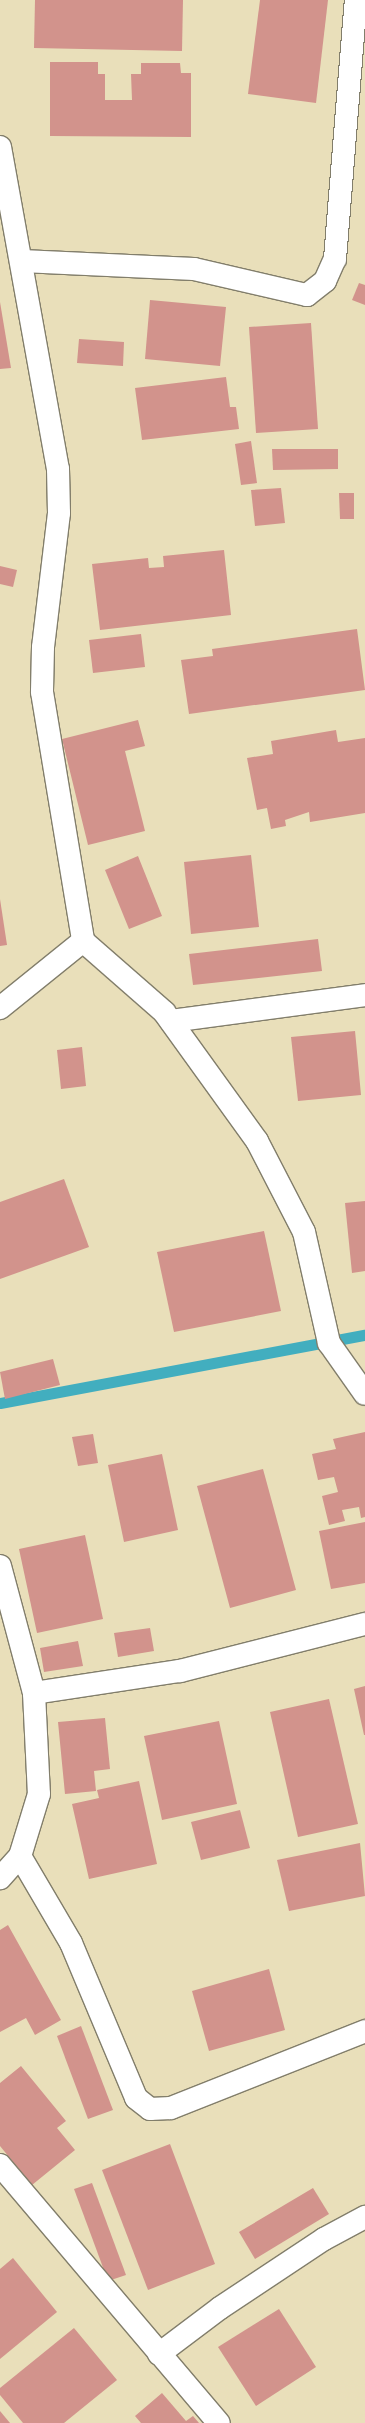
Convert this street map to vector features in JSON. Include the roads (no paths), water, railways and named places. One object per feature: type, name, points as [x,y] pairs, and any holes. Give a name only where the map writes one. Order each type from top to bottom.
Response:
[{"type":"street","points":[[22,261],[194,270],[307,295],[325,281],[335,259],[356,0]]},
{"type":"street","points":[[0,147],[22,261],[58,469],[59,513],[43,647],[42,692],[83,941],[171,1021],[261,1148],[304,1232],[329,1343],[365,1394]]},
{"type":"street","points":[[0,1008],[83,941]]},
{"type":"street","points":[[171,1021],[365,995]]},
{"type":"street","points":[[0,1566],[34,1693],[39,1794],[20,1856],[0,1878]]},
{"type":"street","points":[[34,1693],[180,1671],[365,1624]]},
{"type":"street","points":[[20,1856],[71,1943],[136,2098],[150,2109],[171,2108],[365,2031]]},
{"type":"street","points":[[0,2165],[219,2423]]},
{"type":"street","points":[[159,2354],[220,2308],[324,2239],[365,2217]]},
{"type":"waterway","points":[[0,1403],[365,1335]]}]
